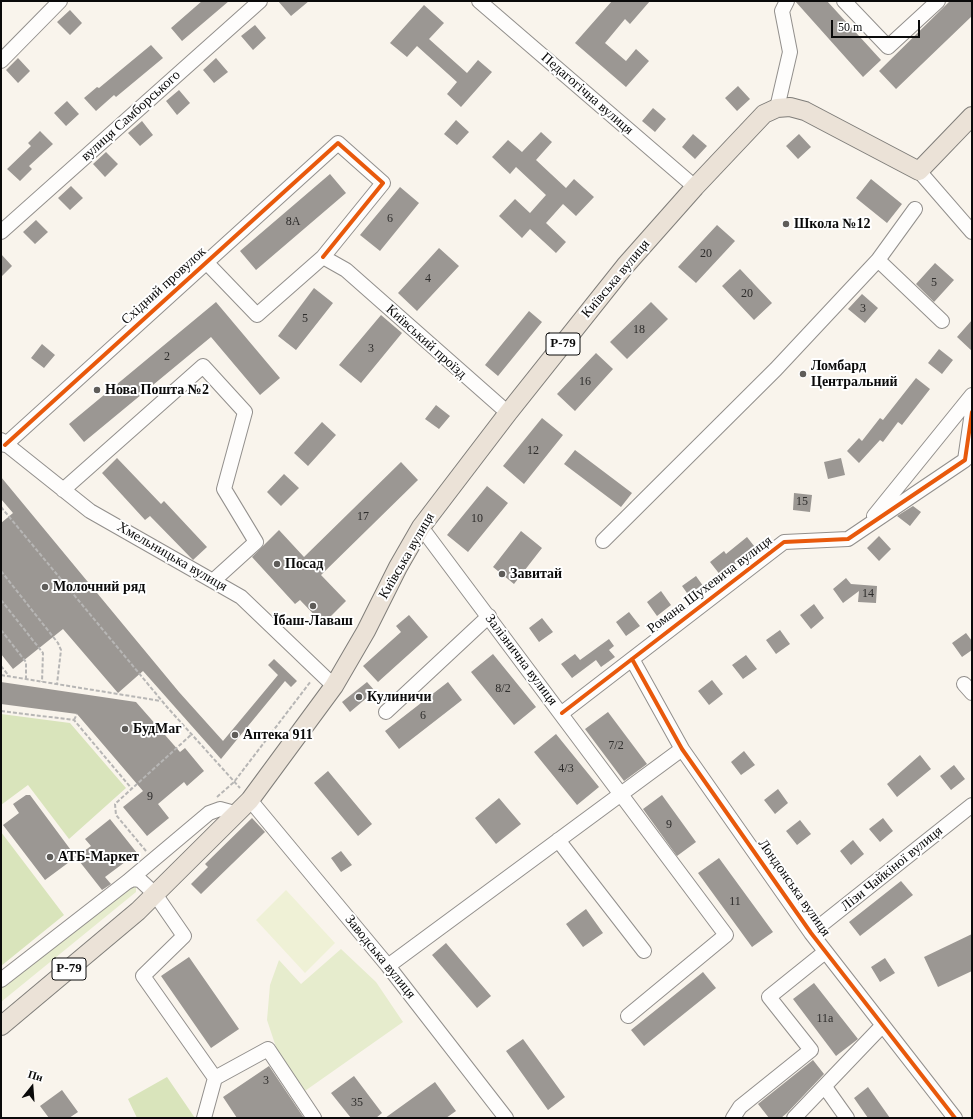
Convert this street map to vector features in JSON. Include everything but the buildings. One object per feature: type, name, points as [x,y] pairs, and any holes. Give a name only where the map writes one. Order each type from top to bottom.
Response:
[{"type":"main road","points":[[777,108],[790,107],[805,111],[920,172],[972,116]]},
{"type":"main road","name":"Київська вулиця","points":[[250,800],[334,686],[366,631],[398,567],[421,527],[508,413],[625,266],[695,187],[764,114],[777,108]]},
{"type":"main road","name":"Р-79","points":[[1,1026],[138,911],[250,800]]},
{"type":"street","points":[[1,61],[60,1]]},
{"type":"street","name":"вулиця Самборського","points":[[1,232],[260,1]]},
{"type":"street","name":"Педагогічна вулиця","points":[[479,1],[695,187]]},
{"type":"street","points":[[777,108],[790,52],[782,11],[787,1]]},
{"type":"street","points":[[844,1],[888,47],[938,1]]},
{"type":"street","name":"Східний провулок","points":[[3,443],[338,143],[382,183],[323,257]]},
{"type":"street","points":[[920,172],[972,232]]},
{"type":"street","points":[[603,541],[776,369],[878,260],[915,209]]},
{"type":"street","points":[[206,262],[257,315],[323,257]]},
{"type":"street","name":"Київський проїзд","points":[[323,257],[346,270],[508,413]]},
{"type":"street","points":[[878,260],[942,321]]},
{"type":"street","points":[[63,490],[202,366],[245,412],[224,489],[256,542],[213,581]]},
{"type":"street","points":[[865,527],[972,395]]},
{"type":"street","name":"Романа Шухевича вулиця","points":[[562,713],[784,542],[848,539],[966,460],[972,412]]},
{"type":"street","name":"Хмельницька вулиця","points":[[3,443],[90,510],[241,597],[334,686]]},
{"type":"street","name":"Залізнична вулиця","points":[[421,527],[622,793],[726,935],[628,1016]]},
{"type":"street","points":[[386,712],[489,616]]},
{"type":"street","name":"Лондонська вулиця","points":[[632,659],[682,749],[811,933],[955,1118]]},
{"type":"street","points":[[388,966],[682,749]]},
{"type":"street","name":"Заводська вулиця","points":[[250,800],[388,966],[506,1118]]},
{"type":"street","name":"Лізи Чайкіної вулиця","points":[[811,933],[972,805]]},
{"type":"street","points":[[1,980],[127,882],[209,813],[220,809],[231,812],[235,815]]},
{"type":"street","points":[[558,840],[644,952]]},
{"type":"street","points":[[127,882],[133,879],[140,880],[154,894],[184,936],[143,976],[215,1078]]},
{"type":"street","points":[[733,1118],[740,1107],[811,1050],[769,997],[825,952]]},
{"type":"street","points":[[794,1118],[882,1026]]},
{"type":"street","points":[[204,1118],[215,1078],[268,1049],[314,1118]]},
{"type":"street","points":[[825,1087],[847,1118]]},
{"type":"path","points":[[1,507],[162,701],[234,782]]},
{"type":"path","points":[[1,571],[58,643],[61,650],[57,684]]},
{"type":"path","points":[[1,600],[43,653],[42,682]]},
{"type":"path","points":[[1,630],[26,662],[26,679]]},
{"type":"path","points":[[1,666],[10,677]]},
{"type":"path","points":[[211,802],[234,782],[319,672]]},
{"type":"path","points":[[1,675],[162,701]]},
{"type":"path","points":[[1,711],[74,720],[132,789]]},
{"type":"path","points":[[74,720],[77,714]]},
{"type":"path","points":[[150,855],[116,815],[115,804],[192,734]]},
{"type":"green space","points":[[1,714],[70,723],[126,788],[69,839],[28,785],[1,805]]},
{"type":"green space","points":[[1,832],[64,915],[1,966]]},
{"type":"green space","points":[[128,885],[136,886],[136,892],[1,1002],[1,986]]},
{"type":"green space","points":[[286,890],[335,943],[305,973],[256,920]]},
{"type":"green space","points":[[341,949],[376,982],[403,1022],[302,1093],[279,1056],[267,1020],[270,985],[279,960],[301,984]]},
{"type":"green space","points":[[167,1077],[195,1118],[137,1118],[128,1099]]},
{"type":"cycle path","points":[[5,445],[338,143],[383,183],[323,257]]},
{"type":"cycle path","points":[[562,713],[784,542],[848,539],[965,460],[972,412]]},
{"type":"cycle path","points":[[632,659],[682,749],[811,933],[955,1118]]},
{"type":"place","name":"Школа №12","points":[[786,224]]},
{"type":"place","name":"Ломбард Центральний","points":[[803,374]]},
{"type":"place","name":"Нова Пошта №2","points":[[97,390]]},
{"type":"place","name":"Посад","points":[[277,564]]},
{"type":"place","name":"Завитай","points":[[502,574]]},
{"type":"place","name":"Молочний ряд","points":[[45,587]]},
{"type":"place","name":"Їбаш-Лаваш","points":[[313,606]]},
{"type":"place","name":"Кулиничи","points":[[359,697]]},
{"type":"place","name":"БудМаг","points":[[125,729]]},
{"type":"place","name":"Аптека 911","points":[[235,735]]},
{"type":"place","name":"АТБ-Маркет","points":[[50,857]]}]
